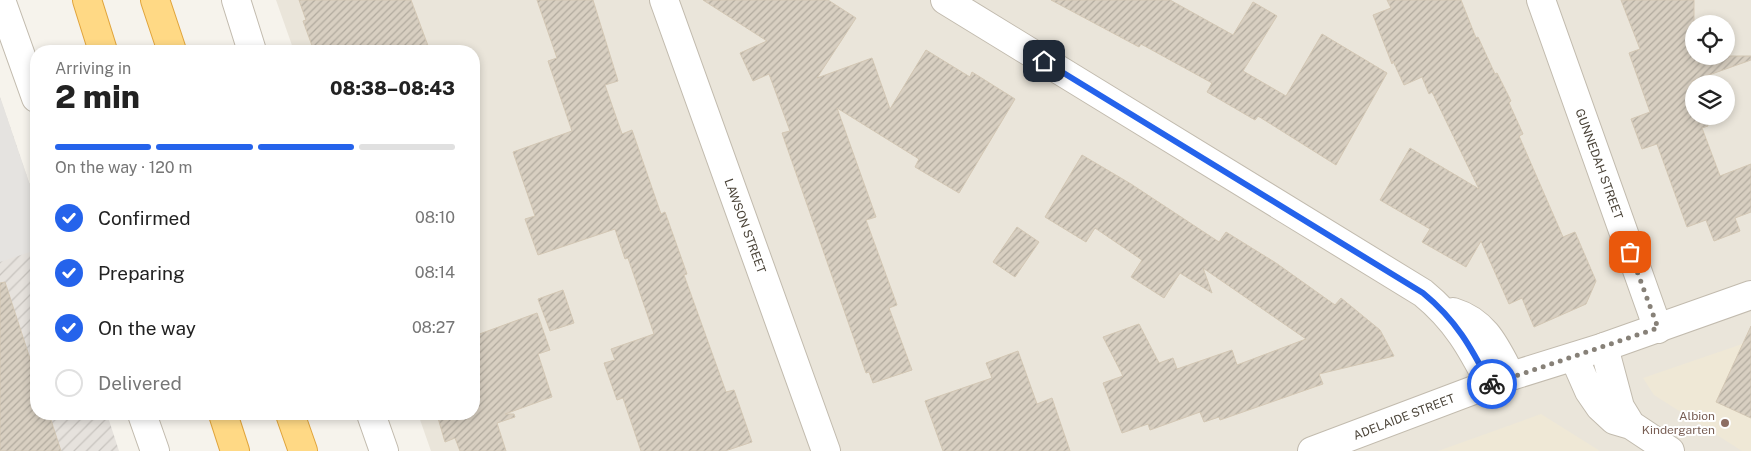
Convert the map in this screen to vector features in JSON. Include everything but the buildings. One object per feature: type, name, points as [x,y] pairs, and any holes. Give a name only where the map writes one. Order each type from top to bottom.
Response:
[{"type":"highway","points":[[86,0],[101,45]]},
{"type":"highway","points":[[155,0],[170,45]]},
{"type":"highway","points":[[225,420],[235,451]]},
{"type":"highway","points":[[292,420],[303,451]]},
{"type":"street","points":[[1,0],[30,81]]},
{"type":"street","points":[[236,0],[250,45]]},
{"type":"street","name":"LAWSON STREET","points":[[664,0],[826,451]]},
{"type":"street","points":[[946,0],[1423,293],[1442,309],[1470,317],[1493,341],[1501,380]]},
{"type":"street","name":"GUNNEDAH STREET","points":[[1541,0],[1658,328]]},
{"type":"street","name":"ADELAIDE STREET","points":[[1312,451],[1501,380],[1604,347],[1751,294]]},
{"type":"street","points":[[1604,347],[1620,407],[1631,425]]},
{"type":"street","points":[[1574,357],[1589,391],[1600,408],[1614,420],[1631,425],[1670,451]]},
{"type":"street","points":[[144,420],[155,451]]},
{"type":"street","points":[[373,420],[384,451]]},
{"type":"shaded area","points":[[276,0],[1751,0],[1751,451],[431,451],[420,420],[480,420],[480,45],[292,45]]},
{"type":"shaded area","points":[[0,97],[30,185],[30,420],[109,420],[119,451],[0,451]]},
{"type":"shaded area","points":[[0,97],[30,185],[30,252],[0,262]]},
{"type":"shaded area","name":"Albion Kindergarten","points":[[1751,341],[1751,451],[1742,451],[1654,395],[1643,378]]},
{"type":"shaded area","points":[[1541,414],[1600,451],[1438,451]]},
{"type":"way so far","points":[[1492,384],[1511,376],[1658,328],[1630,252]]},
{"type":"place","name":"Albion Kindergarten","points":[[1725,423]]},
{"type":"route","points":[[1044,61],[1423,293],[1442,309],[1461,331],[1490,384],[1492,384]]}]
